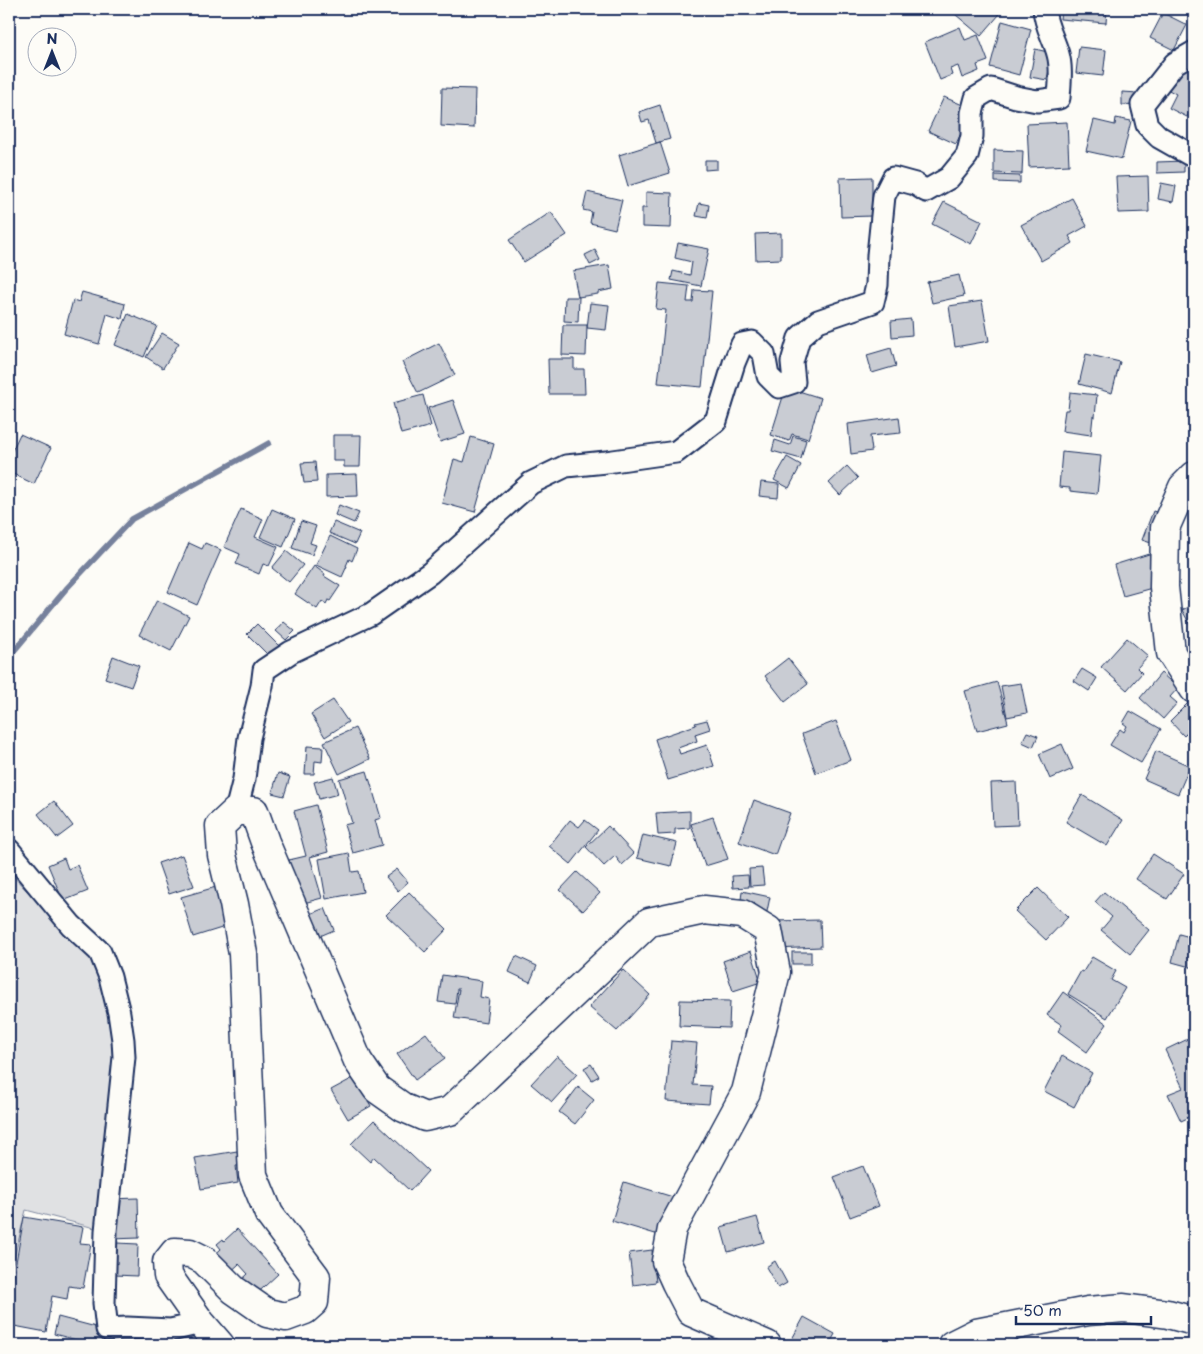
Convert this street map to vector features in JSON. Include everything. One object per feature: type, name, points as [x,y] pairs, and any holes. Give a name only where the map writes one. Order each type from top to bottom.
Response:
[{"type":"street","points":[[220,1345],[201,1323],[168,1276],[167,1262],[176,1252],[190,1253],[204,1260],[234,1290],[267,1313],[286,1317],[305,1310],[314,1302],[316,1277],[269,1214],[253,1175],[243,954],[234,904],[222,855],[220,826],[236,810],[244,779],[249,738],[264,670],[291,652],[371,614],[430,573],[531,483],[566,466],[676,452],[716,421],[742,344],[752,342],[764,354],[768,376],[780,387],[794,382],[792,362],[799,338],[818,321],[873,302],[877,285],[884,196],[894,178],[915,184],[926,191],[949,178],[967,156],[972,136],[972,113],[976,98],[991,89],[1037,101],[1059,98],[1061,77],[1058,54],[1044,15],[1044,9]]},
{"type":"street","points":[[1194,52],[1176,63],[1142,105],[1147,125],[1160,137],[1194,155]]},
{"type":"street","points":[[1194,476],[1183,487],[1165,528],[1164,577],[1171,653],[1194,689]]},
{"type":"street","points":[[236,810],[254,811],[265,842],[358,1061],[377,1088],[404,1108],[425,1117],[450,1111],[648,922],[704,910],[742,914],[768,930],[776,972],[746,1092],[672,1229],[666,1261],[691,1312],[767,1345]]},
{"type":"street","points":[[9,850],[71,925],[100,952],[110,977],[119,1013],[124,1057],[106,1231],[104,1303],[107,1329],[171,1330],[201,1323]]},
{"type":"street","points":[[952,1345],[976,1333],[1088,1311],[1124,1308],[1168,1314],[1194,1321]]},
{"type":"shaded area","points":[[9,872],[47,912],[88,945],[97,965],[114,1042],[104,1174],[106,1231],[26,1210],[9,1278]]},
{"type":"building","points":[[949,9],[992,9],[999,15],[981,36]]},
{"type":"building","points":[[995,9],[1005,9],[1001,14]]},
{"type":"building","points":[[1061,9],[1107,9],[1106,23],[1060,19]]},
{"type":"building","points":[[1163,13],[1187,25],[1174,50],[1150,38]]},
{"type":"building","points":[[1002,21],[1031,29],[1019,75],[990,67]]},
{"type":"building","points":[[960,27],[965,40],[978,35],[988,61],[977,65],[979,71],[962,78],[958,66],[950,69],[952,75],[940,80],[925,42]]},
{"type":"building","points":[[1079,47],[1106,50],[1103,76],[1076,73]]},
{"type":"building","points":[[1035,49],[1052,53],[1047,80],[1030,77]]},
{"type":"building","points":[[1179,65],[1194,73],[1194,104],[1187,117],[1169,108],[1176,94],[1167,89]]},
{"type":"building","points":[[442,88],[475,89],[474,128],[441,126]]},
{"type":"building","points":[[1122,92],[1139,93],[1139,106],[1122,105]]},
{"type":"building","points":[[944,97],[972,109],[956,144],[928,131]]},
{"type":"building","points":[[660,105],[670,139],[656,143],[649,120],[642,122],[639,112]]},
{"type":"building","points":[[1116,118],[1131,121],[1122,159],[1086,151],[1094,120],[1115,125]]},
{"type":"building","points":[[1067,122],[1069,165],[1029,167],[1027,124]]},
{"type":"building","points":[[660,142],[670,173],[628,186],[619,155]]},
{"type":"building","points":[[994,150],[1023,151],[1022,174],[994,173]]},
{"type":"building","points":[[705,160],[717,160],[717,169],[705,170]]},
{"type":"building","points":[[1184,161],[1184,172],[1157,173],[1157,162]]},
{"type":"building","points":[[995,175],[1020,176],[1020,183],[995,182]]},
{"type":"building","points":[[1148,176],[1149,212],[1118,213],[1116,177]]},
{"type":"building","points":[[872,177],[872,216],[841,217],[840,178]]},
{"type":"building","points":[[1161,183],[1176,186],[1173,202],[1158,199]]},
{"type":"building","points":[[587,192],[622,200],[615,229],[590,223],[592,212],[583,210]]},
{"type":"building","points":[[646,192],[672,193],[671,228],[642,227],[642,208],[646,208]]},
{"type":"building","points":[[1072,198],[1087,226],[1069,236],[1073,243],[1041,261],[1021,225]]},
{"type":"building","points":[[944,202],[982,221],[971,244],[932,224]]},
{"type":"building","points":[[699,203],[709,205],[707,218],[696,216]]},
{"type":"building","points":[[551,212],[567,235],[524,262],[509,240]]},
{"type":"building","points":[[781,233],[781,259],[756,260],[755,234]]},
{"type":"building","points":[[678,243],[709,249],[701,286],[671,280],[673,271],[690,275],[692,262],[675,258]]},
{"type":"building","points":[[595,250],[600,260],[590,265],[585,255]]},
{"type":"building","points":[[609,265],[613,289],[598,292],[598,294],[578,297],[573,271]]},
{"type":"building","points":[[959,275],[964,296],[932,303],[927,282]]},
{"type":"building","points":[[659,283],[689,286],[687,302],[693,302],[694,290],[712,291],[702,387],[658,383],[666,310],[656,309]]},
{"type":"building","points":[[82,292],[125,304],[122,319],[107,314],[99,344],[64,334],[73,300],[79,302]]},
{"type":"building","points":[[565,297],[579,297],[578,322],[564,321]]},
{"type":"building","points":[[982,301],[989,341],[955,347],[949,306]]},
{"type":"building","points":[[590,303],[609,305],[606,330],[587,328]]},
{"type":"building","points":[[128,314],[157,326],[144,357],[115,345]]},
{"type":"building","points":[[911,319],[912,335],[892,337],[891,321]]},
{"type":"building","points":[[563,325],[587,325],[586,356],[562,355]]},
{"type":"building","points":[[162,333],[179,343],[163,368],[146,357]]},
{"type":"building","points":[[439,343],[455,375],[418,393],[402,362]]},
{"type":"building","points":[[891,348],[896,366],[872,373],[867,355]]},
{"type":"building","points":[[1086,354],[1120,362],[1112,393],[1079,384]]},
{"type":"building","points":[[548,359],[574,359],[574,369],[584,369],[585,394],[549,394]]},
{"type":"building","points":[[786,387],[821,398],[808,439],[792,434],[789,441],[771,435]]},
{"type":"building","points":[[1070,392],[1097,395],[1091,435],[1062,431],[1065,410],[1068,410]]},
{"type":"building","points":[[423,395],[431,426],[401,434],[393,403]]},
{"type":"building","points":[[453,400],[465,434],[440,442],[428,408]]},
{"type":"building","points":[[899,417],[901,433],[870,436],[872,451],[851,454],[848,424]]},
{"type":"building","points":[[20,434],[51,448],[34,484],[9,472],[9,457]]},
{"type":"building","points":[[333,435],[361,435],[360,467],[344,467],[344,461],[333,461]]},
{"type":"building","points":[[793,436],[806,440],[801,459],[772,451],[775,440],[790,445]]},
{"type":"building","points":[[471,437],[494,444],[475,512],[442,503],[454,459],[464,462]]},
{"type":"building","points":[[1062,452],[1101,456],[1097,494],[1070,491],[1070,488],[1059,487]]},
{"type":"building","points":[[787,457],[801,465],[789,488],[774,480]]},
{"type":"building","points":[[315,462],[317,482],[304,483],[301,463]]},
{"type":"building","points":[[847,466],[858,478],[840,495],[829,483]]},
{"type":"building","points":[[357,474],[358,496],[326,497],[326,475]]},
{"type":"building","points":[[761,482],[779,484],[778,498],[759,496]]},
{"type":"building","points":[[339,505],[359,513],[354,523],[335,515]]},
{"type":"building","points":[[241,509],[263,519],[255,537],[278,547],[269,566],[263,564],[259,574],[236,564],[240,554],[224,547]]},
{"type":"building","points":[[272,509],[295,519],[283,547],[260,537]]},
{"type":"building","points":[[1153,511],[1170,517],[1160,546],[1142,540]]},
{"type":"building","points":[[301,521],[316,526],[310,543],[316,545],[312,555],[292,548]]},
{"type":"building","points":[[334,522],[360,533],[355,544],[329,533]]},
{"type":"building","points":[[330,536],[357,549],[352,561],[349,559],[342,577],[316,565]]},
{"type":"building","points":[[189,543],[202,549],[205,543],[221,550],[197,605],[168,592]]},
{"type":"building","points":[[286,551],[303,565],[289,582],[272,568]]},
{"type":"building","points":[[1152,553],[1163,585],[1123,596],[1114,565]]},
{"type":"building","points":[[314,566],[325,574],[324,576],[340,586],[330,601],[328,600],[326,604],[322,601],[317,609],[295,594]]},
{"type":"building","points":[[157,600],[189,616],[171,651],[139,635]]},
{"type":"building","points":[[1194,604],[1194,632],[1182,610]]},
{"type":"building","points":[[284,622],[295,631],[286,640],[276,631]]},
{"type":"building","points":[[257,624],[279,646],[269,656],[247,634]]},
{"type":"building","points":[[1127,638],[1148,656],[1137,668],[1142,673],[1127,690],[1101,667]]},
{"type":"building","points":[[113,656],[139,666],[131,687],[105,678]]},
{"type":"building","points":[[788,658],[808,684],[785,702],[765,676]]},
{"type":"building","points":[[1082,669],[1097,678],[1089,691],[1074,681]]},
{"type":"building","points":[[1161,673],[1178,688],[1170,697],[1177,703],[1163,719],[1140,698]]},
{"type":"building","points":[[997,682],[1008,723],[977,731],[965,691]]},
{"type":"building","points":[[1021,683],[1027,713],[1007,717],[1001,686]]},
{"type":"building","points":[[333,700],[348,722],[325,737],[311,714]]},
{"type":"building","points":[[1190,701],[1194,705],[1194,726],[1184,736],[1170,721]]},
{"type":"building","points":[[1130,711],[1161,729],[1141,763],[1110,745],[1120,729],[1124,732],[1127,726],[1123,723]]},
{"type":"building","points":[[707,720],[710,729],[695,734],[697,741],[678,748],[680,754],[707,745],[714,766],[668,780],[655,739]]},
{"type":"building","points":[[836,721],[851,760],[816,773],[802,734]]},
{"type":"building","points":[[355,728],[370,759],[339,774],[324,742]]},
{"type":"building","points":[[1027,732],[1038,736],[1033,747],[1022,742]]},
{"type":"building","points":[[1062,744],[1073,769],[1050,779],[1039,754]]},
{"type":"building","points":[[307,746],[323,747],[322,762],[315,761],[314,774],[305,774]]},
{"type":"building","points":[[1156,751],[1190,766],[1178,794],[1144,779]]},
{"type":"building","points":[[367,771],[381,818],[375,820],[382,845],[353,853],[344,825],[352,823],[339,779]]},
{"type":"building","points":[[278,773],[290,777],[284,796],[272,793]]},
{"type":"building","points":[[333,777],[338,794],[319,799],[314,782]]},
{"type":"building","points":[[1016,782],[1018,825],[993,826],[991,783]]},
{"type":"building","points":[[1082,795],[1123,820],[1107,846],[1066,822]]},
{"type":"building","points":[[754,800],[790,813],[775,855],[739,842]]},
{"type":"building","points":[[54,801],[73,826],[57,838],[38,814]]},
{"type":"building","points":[[316,805],[328,852],[310,857],[322,898],[300,904],[289,860],[306,856],[294,811]]},
{"type":"building","points":[[690,811],[690,828],[675,829],[675,834],[658,835],[656,813]]},
{"type":"building","points":[[713,817],[728,859],[705,866],[691,824]]},
{"type":"building","points":[[570,820],[579,827],[585,820],[598,830],[571,864],[549,846]]},
{"type":"building","points":[[608,826],[634,854],[622,865],[615,856],[604,866],[586,847]]},
{"type":"building","points":[[643,835],[677,843],[671,866],[637,858]]},
{"type":"building","points":[[349,853],[352,872],[359,871],[363,892],[326,899],[319,859]]},
{"type":"building","points":[[1153,854],[1184,874],[1167,899],[1136,879]]},
{"type":"building","points":[[182,855],[194,886],[169,894],[158,863]]},
{"type":"building","points":[[64,858],[68,869],[77,865],[88,891],[63,901],[48,865]]},
{"type":"building","points":[[762,868],[764,885],[750,886],[749,869]]},
{"type":"building","points":[[397,869],[408,882],[398,891],[386,877]]},
{"type":"building","points":[[577,872],[600,893],[583,911],[560,890]]},
{"type":"building","points":[[748,875],[749,887],[733,888],[732,876]]},
{"type":"building","points":[[216,887],[228,926],[193,937],[181,897]]},
{"type":"building","points":[[1038,888],[1068,917],[1046,940],[1015,911]]},
{"type":"building","points":[[742,891],[770,897],[765,921],[734,914],[737,899],[741,900]]},
{"type":"building","points":[[409,892],[447,929],[425,952],[386,915]]},
{"type":"building","points":[[1104,892],[1149,930],[1130,954],[1101,930],[1112,917],[1095,902]]},
{"type":"building","points":[[325,908],[334,930],[320,936],[310,914]]},
{"type":"building","points":[[820,920],[821,947],[775,949],[774,921]]},
{"type":"building","points":[[1179,934],[1194,938],[1194,968],[1172,962]]},
{"type":"building","points":[[751,951],[761,982],[733,991],[723,961]]},
{"type":"building","points":[[792,952],[811,952],[811,964],[792,964]]},
{"type":"building","points":[[516,956],[537,966],[530,982],[509,972]]},
{"type":"building","points":[[1092,957],[1116,971],[1111,980],[1125,988],[1107,1018],[1068,994],[1081,971],[1083,972]]},
{"type":"building","points":[[623,970],[650,995],[617,1031],[589,1007]]},
{"type":"building","points":[[442,975],[482,981],[480,997],[489,999],[486,1023],[454,1018],[459,989],[457,989],[455,1004],[438,1002]]},
{"type":"building","points":[[1063,992],[1107,1024],[1087,1052],[1058,1031],[1062,1025],[1047,1015]]},
{"type":"building","points":[[680,1000],[730,1001],[729,1028],[679,1026]]},
{"type":"building","points":[[426,1033],[445,1058],[415,1080],[397,1054]]},
{"type":"building","points":[[1192,1037],[1194,1042],[1194,1115],[1181,1121],[1168,1094],[1183,1088],[1165,1050]]},
{"type":"building","points":[[671,1041],[697,1043],[693,1085],[711,1086],[709,1104],[666,1101]]},
{"type":"building","points":[[557,1056],[577,1074],[552,1102],[531,1084]]},
{"type":"building","points":[[1062,1056],[1092,1073],[1074,1107],[1044,1091]]},
{"type":"building","points":[[591,1064],[599,1076],[592,1080],[584,1068]]},
{"type":"building","points":[[355,1077],[371,1106],[348,1119],[331,1090]]},
{"type":"building","points":[[578,1087],[594,1100],[575,1124],[559,1112]]},
{"type":"building","points":[[374,1120],[428,1171],[410,1191],[374,1157],[370,1162],[351,1144]]},
{"type":"building","points":[[243,1150],[246,1165],[236,1166],[238,1183],[201,1189],[195,1158]]},
{"type":"building","points":[[863,1166],[879,1206],[850,1217],[834,1177]]},
{"type":"building","points":[[624,1182],[673,1197],[662,1236],[612,1221]]},
{"type":"building","points":[[138,1198],[139,1238],[112,1239],[110,1199]]},
{"type":"building","points":[[24,1217],[83,1227],[80,1243],[91,1244],[83,1288],[69,1286],[67,1299],[52,1296],[46,1332],[9,1325],[9,1302]]},
{"type":"building","points":[[757,1217],[764,1242],[728,1252],[721,1227]]},
{"type":"building","points":[[237,1229],[278,1274],[251,1299],[237,1284],[248,1274],[239,1264],[227,1275],[211,1258],[221,1249],[217,1244],[223,1239],[224,1241]]},
{"type":"building","points":[[117,1243],[138,1244],[137,1276],[115,1275]]},
{"type":"building","points":[[652,1250],[656,1282],[633,1285],[629,1253]]},
{"type":"building","points":[[775,1261],[787,1283],[778,1288],[766,1267]]},
{"type":"building","points":[[58,1317],[111,1331],[108,1345],[95,1345],[54,1334]]},
{"type":"building","points":[[804,1317],[835,1334],[829,1345],[804,1345],[792,1339]]},
{"type":"building","points":[[142,1331],[170,1345],[135,1345]]},
{"type":"waterway","points":[[9,657],[66,589],[132,519],[269,443]]}]
